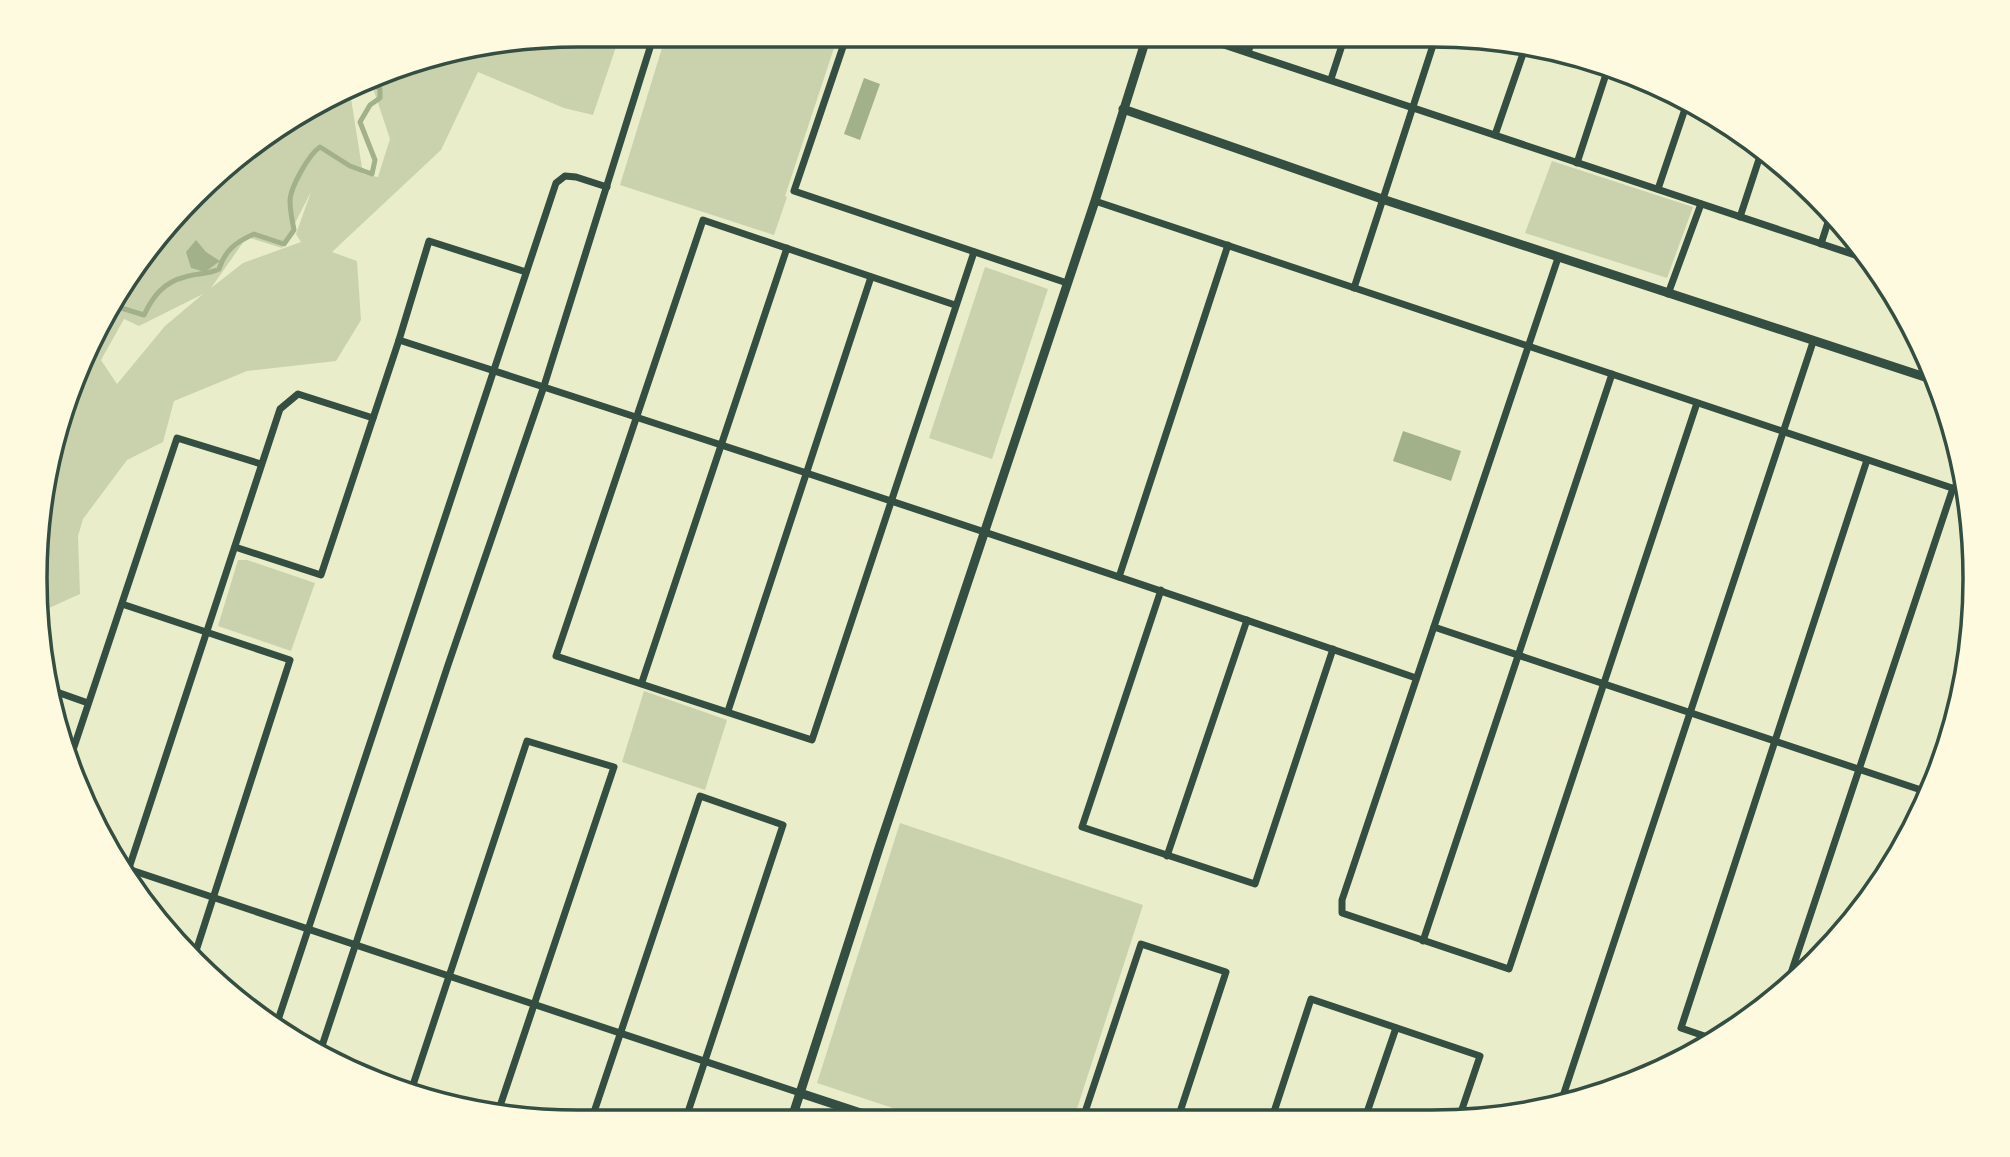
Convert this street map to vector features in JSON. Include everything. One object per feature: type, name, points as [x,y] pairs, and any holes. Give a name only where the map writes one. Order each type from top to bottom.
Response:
[{"type":"street","points":[[323,1044],[544,386],[650,47]]},
{"type":"street","points":[[842,47],[794,191],[1067,283]]},
{"type":"street","points":[[795,1110],[878,848],[1095,201],[1143,47]]},
{"type":"street","points":[[1232,47],[1852,254]]},
{"type":"street","points":[[1248,52],[1250,47]]},
{"type":"street","points":[[1331,79],[1341,47]]},
{"type":"street","points":[[1354,288],[1432,47]]},
{"type":"street","points":[[1496,135],[1523,55]]},
{"type":"street","points":[[1577,163],[1605,76]]},
{"type":"street","points":[[1123,109],[1558,258],[1923,376]]},
{"type":"street","points":[[1658,189],[1683,111]]},
{"type":"street","points":[[1740,217],[1759,160]]},
{"type":"street","points":[[279,1017],[556,183],[565,176],[607,187]]},
{"type":"street","points":[[1095,201],[1953,488],[1793,968]]},
{"type":"street","points":[[1668,294],[1700,204]]},
{"type":"street","points":[[955,305],[703,220],[556,656],[642,682],[812,740],[974,252]]},
{"type":"street","points":[[1821,244],[1827,224]]},
{"type":"street","points":[[235,547],[321,575],[429,241],[526,272]]},
{"type":"street","points":[[1119,577],[1228,245]]},
{"type":"street","points":[[642,682],[787,248]]},
{"type":"street","points":[[1558,258],[1342,900],[1342,914],[1509,969],[1696,402]]},
{"type":"street","points":[[728,711],[871,277]]},
{"type":"street","points":[[399,340],[807,472],[892,503],[1161,590],[1416,678]]},
{"type":"street","points":[[1564,1093],[1813,342]]},
{"type":"street","points":[[1423,941],[1612,374]]},
{"type":"street","points":[[129,862],[280,409],[298,394],[373,418]]},
{"type":"street","points":[[74,746],[177,438],[261,464]]},
{"type":"street","points":[[1703,1035],[1681,1028],[1867,460]]},
{"type":"street","points":[[1161,590],[1082,827],[1255,884],[1333,649]]},
{"type":"street","points":[[122,604],[290,660],[197,948]]},
{"type":"street","points":[[1167,856],[1247,620]]},
{"type":"street","points":[[1434,627],[1919,789]]},
{"type":"street","points":[[60,693],[88,703]]},
{"type":"street","points":[[414,1084],[527,741],[614,767],[501,1104]]},
{"type":"street","points":[[594,1110],[700,796],[783,825],[689,1110]]},
{"type":"street","points":[[136,872],[852,1110]]},
{"type":"street","points":[[1086,1110],[1141,944],[1226,972],[1181,1110]]},
{"type":"street","points":[[1275,1110],[1311,999],[1480,1056],[1462,1109]]},
{"type":"street","points":[[1368,1110],[1396,1028]]},
{"type":"shaded area","points":[[616,47],[593,115],[564,108],[478,72],[441,150],[332,252],[357,261],[361,320],[336,361],[247,371],[174,401],[163,442],[127,460],[83,519],[78,536],[80,594],[48,608],[48,544],[52,509],[57,475],[75,408],[118,313],[157,255],[179,228],[228,179],[283,137],[344,102],[351,99],[363,174],[378,177],[390,139],[375,88],[408,75],[475,57],[544,48]],"holes":[[[311,192],[296,234],[301,242],[243,263],[211,288],[247,237],[282,248]],[[203,294],[165,326],[117,384],[101,360],[124,319],[139,326]]]},
{"type":"shaded area","points":[[662,47],[834,47],[774,235],[620,185]]},
{"type":"shaded area","points":[[864,78],[880,84],[860,140],[844,134]]},
{"type":"shaded area","points":[[1552,161],[1693,207],[1667,278],[1525,233]]},
{"type":"shaded area","points":[[196,240],[206,252],[220,261],[205,272],[191,268],[186,252]]},
{"type":"shaded area","points":[[985,267],[1048,289],[992,459],[929,438]]},
{"type":"shaded area","points":[[1403,431],[1461,451],[1451,481],[1393,461]]},
{"type":"shaded area","points":[[238,560],[247,560],[315,583],[291,651],[218,626]]},
{"type":"shaded area","points":[[644,691],[727,720],[705,790],[622,762]]},
{"type":"shaded area","points":[[900,823],[1143,905],[1077,1110],[899,1110],[817,1083]]},
{"type":"waterway","points":[[121,308],[144,315],[155,296],[165,286],[178,279],[219,269],[232,247],[254,234],[284,244],[294,230],[290,201],[293,188],[306,164],[320,147],[350,166],[372,174],[375,160],[360,122],[370,105],[380,98],[378,87]]}]
